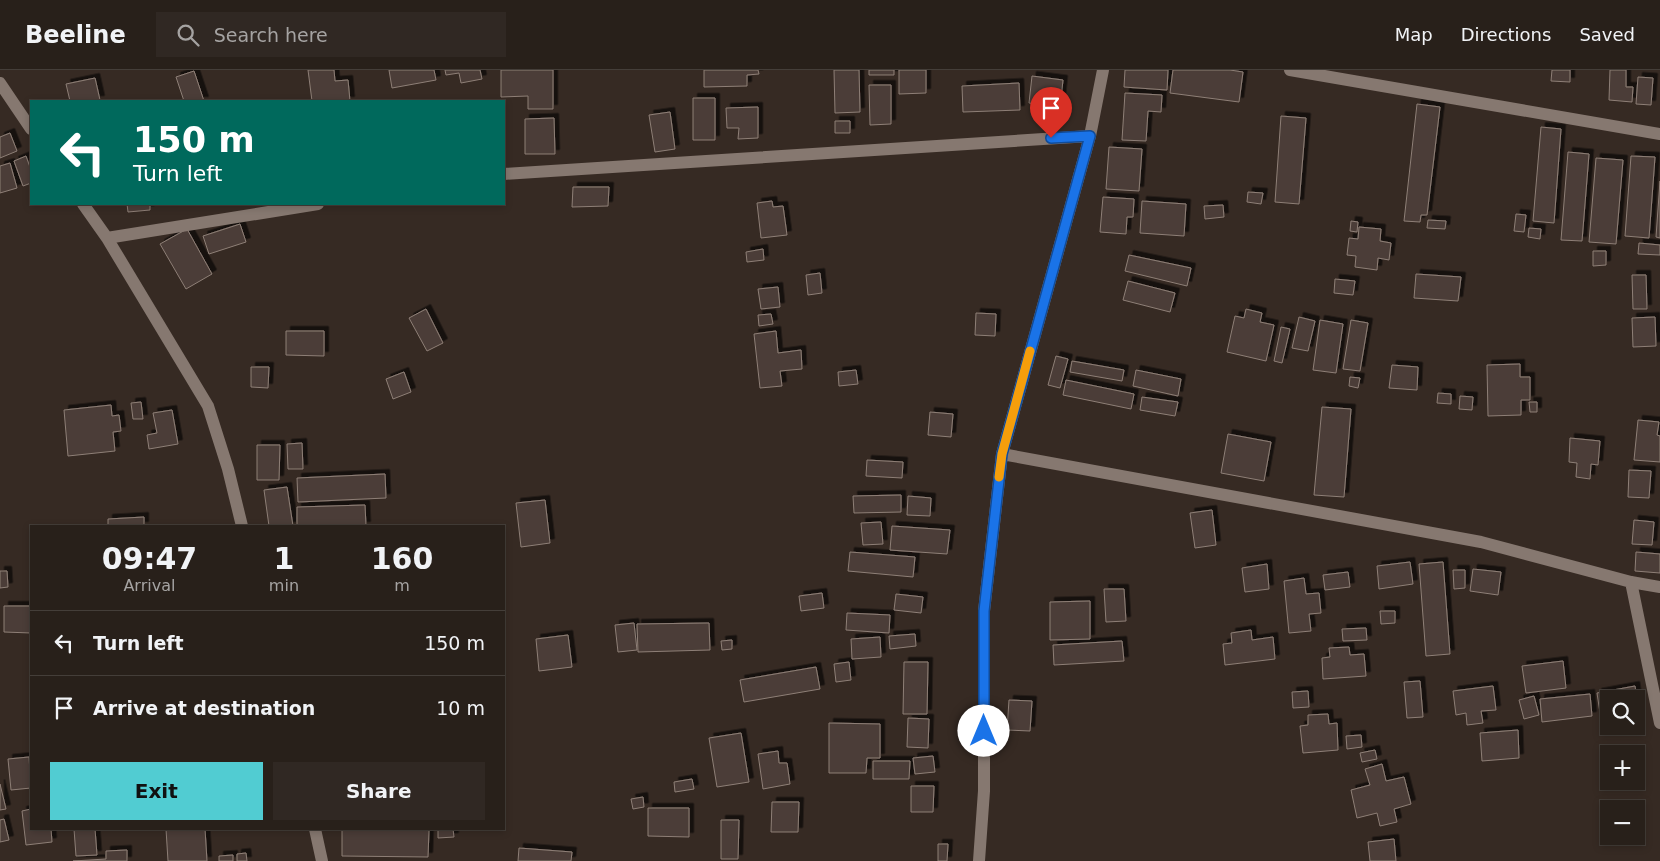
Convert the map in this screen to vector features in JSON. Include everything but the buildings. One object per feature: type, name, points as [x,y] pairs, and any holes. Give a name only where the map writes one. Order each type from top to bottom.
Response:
[{"type":"street","points":[[979,861],[984,791],[984,611],[1002,454],[1090,136],[1103,70]]},
{"type":"street","points":[[1290,70],[1660,134]]},
{"type":"street","points":[[0,84],[30,128]]},
{"type":"street","points":[[505,174],[1090,136]]},
{"type":"street","points":[[84,205],[107,238],[208,406],[228,469],[242,525]]},
{"type":"street","points":[[107,238],[312,205]]},
{"type":"street","points":[[1002,454],[1481,542],[1632,582],[1660,587]]},
{"type":"street","points":[[1632,582],[1660,723]]},
{"type":"street","points":[[315,830],[322,861]]},
{"type":"slow traffic","points":[[999,477],[1002,454],[1030,351]]},
{"type":"route","points":[[984,731],[984,611],[1002,454],[1090,136],[1051,138]]}]
